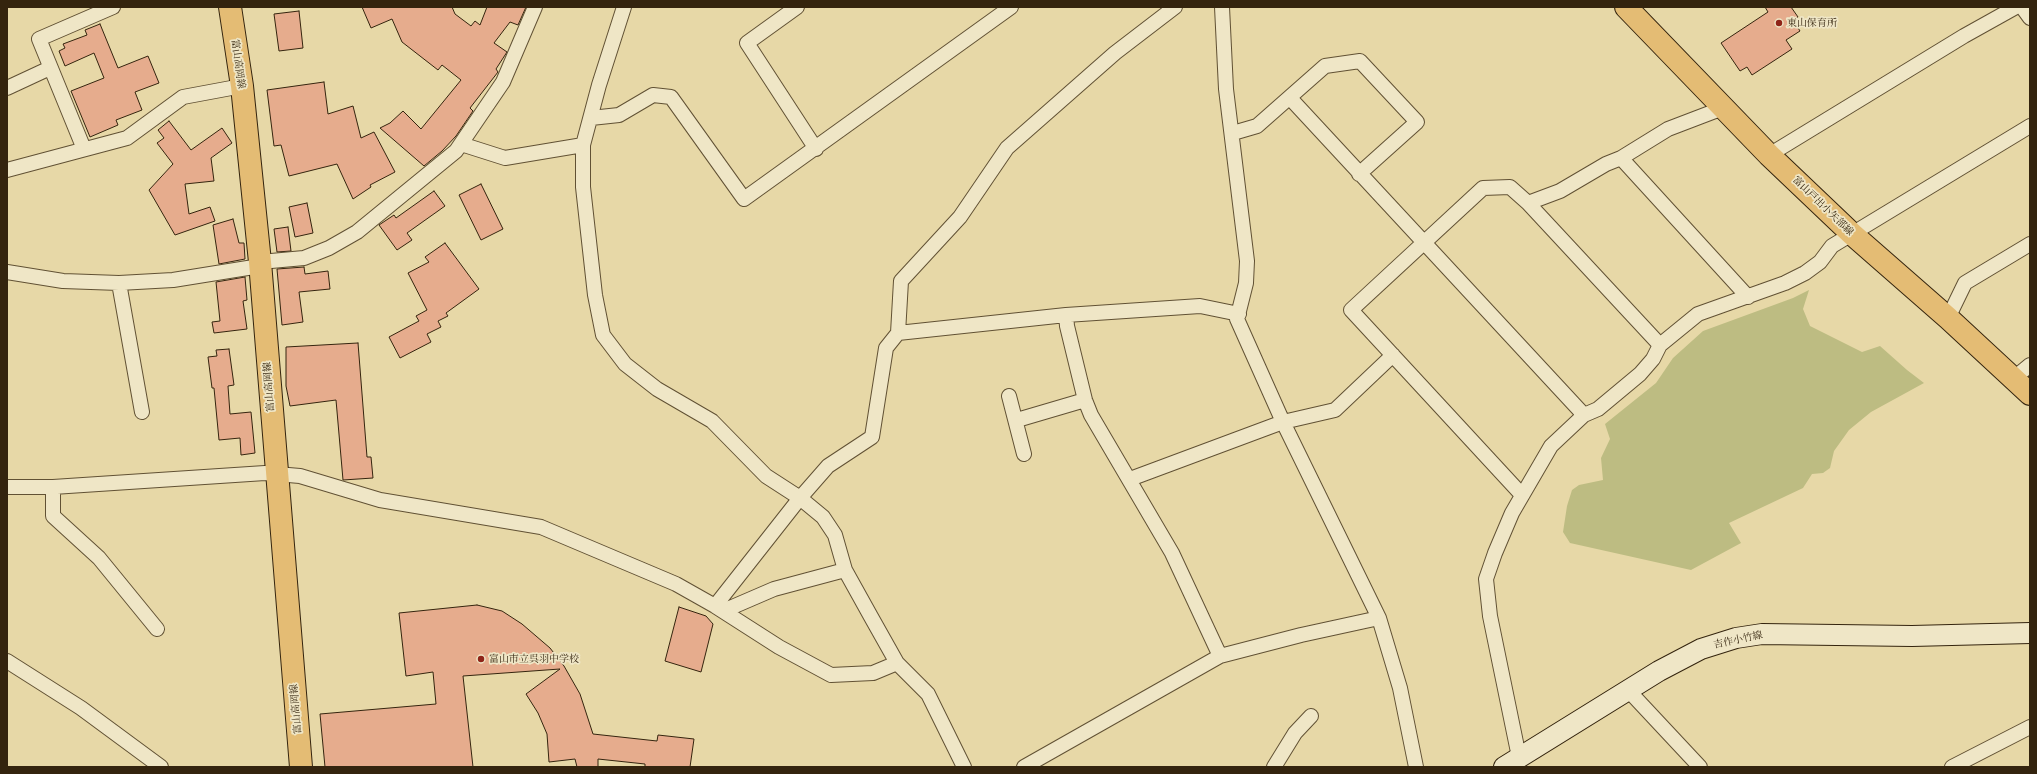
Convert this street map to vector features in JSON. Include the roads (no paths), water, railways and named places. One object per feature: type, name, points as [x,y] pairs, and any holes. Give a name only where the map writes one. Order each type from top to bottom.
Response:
[{"type":"main road","name":"富山高岡線","points":[[230,7],[242,86],[260,264],[301,767]]},
{"type":"main road","name":"富山戸出小矢部線","points":[[1626,7],[1769,155],[1852,234],[1948,318],[2030,394]]},
{"type":"main road","name":"吉作小竹線","points":[[1511,762],[1659,671],[1701,649],[1736,638],[1762,634],[1912,636],[2030,632]]},
{"type":"street","points":[[84,149],[39,39],[113,7]]},
{"type":"street","points":[[7,272],[63,281],[119,283],[173,280],[260,264],[304,258],[329,248],[357,232],[456,151],[502,82],[535,7]]},
{"type":"street","points":[[624,7],[598,85],[591,118],[583,145],[583,187],[595,295],[603,335],[625,364],[658,389],[712,422],[766,476],[800,498],[823,517],[835,535],[845,570],[897,663],[928,694],[964,767]]},
{"type":"street","points":[[797,7],[747,43],[816,149]]},
{"type":"street","points":[[591,118],[619,115],[653,95],[671,97],[744,199],[816,149],[1012,7]]},
{"type":"street","points":[[719,608],[800,498],[828,466],[872,437],[886,348],[898,333],[901,280],[960,217],[1007,148],[1115,54],[1175,7]]},
{"type":"street","points":[[1222,7],[1226,89],[1233,133],[1247,261],[1246,283],[1237,319],[1283,422],[1379,618],[1400,688],[1416,767]]},
{"type":"street","points":[[1769,155],[1964,36],[2016,7]]},
{"type":"street","points":[[2022,7],[2030,18]]},
{"type":"street","points":[[1233,133],[1257,126],[1325,66],[1360,62],[1417,122],[1359,174]]},
{"type":"street","points":[[7,88],[50,68]]},
{"type":"street","points":[[7,171],[127,138],[183,97],[242,86]]},
{"type":"street","points":[[1290,98],[1584,415]]},
{"type":"street","points":[[1528,203],[1560,192],[1606,164],[1621,158],[1668,129],[1723,108]]},
{"type":"street","points":[[1511,762],[1486,579],[1495,552],[1512,513],[1551,446],[1584,415],[1598,409],[1640,374],[1653,359],[1660,345],[1698,314],[1785,283],[1805,273],[1820,262],[1832,246],[2030,126]]},
{"type":"street","points":[[461,144],[505,158],[583,145]]},
{"type":"street","points":[[1621,158],[1748,296]]},
{"type":"street","points":[[1522,495],[1351,310],[1483,188],[1510,187],[1528,203],[1660,345]]},
{"type":"street","points":[[1948,318],[1965,283],[2030,244]]},
{"type":"street","points":[[119,283],[142,412]]},
{"type":"street","points":[[898,333],[1066,315],[1200,306],[1239,314]]},
{"type":"street","points":[[1066,315],[1067,326],[1085,400],[1091,415],[1130,479],[1172,553],[1220,656]]},
{"type":"street","points":[[1130,479],[1283,422],[1335,410],[1393,355]]},
{"type":"street","points":[[2013,379],[2030,365]]},
{"type":"street","points":[[1009,396],[1017,420],[1024,454]]},
{"type":"street","points":[[1017,420],[1085,400]]},
{"type":"street","points":[[7,487],[53,487],[249,474],[300,476],[380,500],[541,527],[676,584],[719,608],[779,647],[831,675],[873,673],[897,663]]},
{"type":"street","points":[[53,487],[53,516],[99,558],[157,629]]},
{"type":"street","points":[[719,608],[774,589],[845,570]]},
{"type":"street","points":[[1024,767],[1220,656],[1301,635],[1379,618]]},
{"type":"street","points":[[7,661],[81,708],[161,767]]},
{"type":"street","points":[[1628,690],[1700,767]]},
{"type":"street","points":[[1274,767],[1295,733],[1311,716]]},
{"type":"street","points":[[1952,767],[2030,727]]},
{"type":"place","name":"東山保育所","points":[[1779,23]]},
{"type":"place","name":"富山市立呉羽中学校","points":[[481,659]]}]
